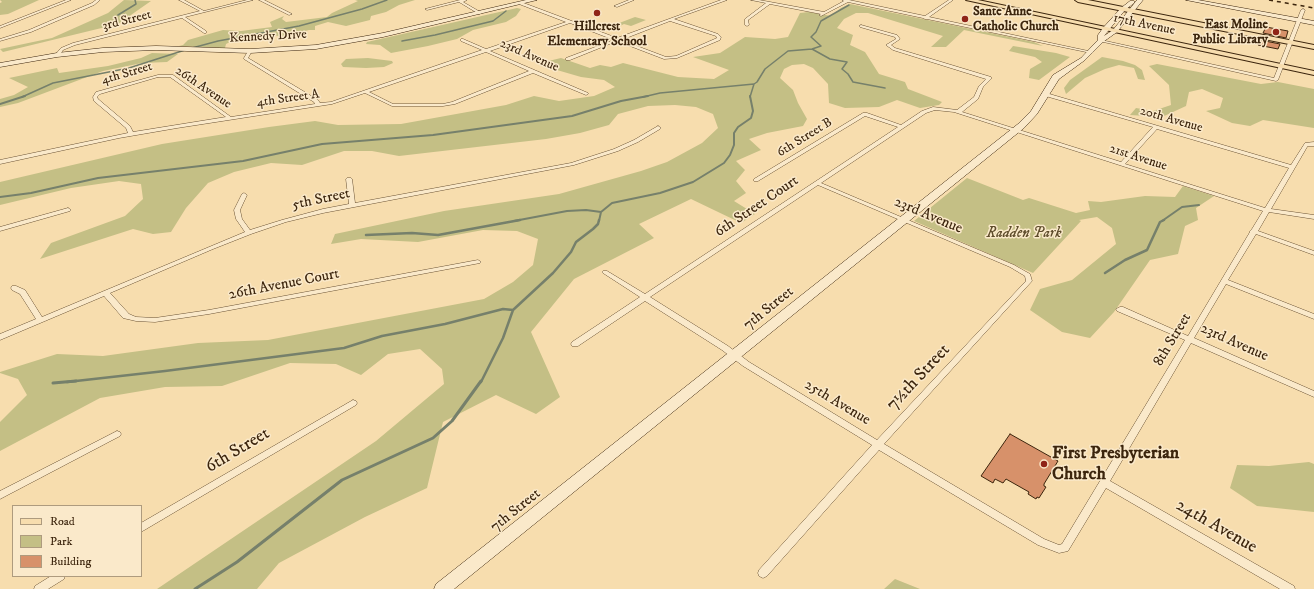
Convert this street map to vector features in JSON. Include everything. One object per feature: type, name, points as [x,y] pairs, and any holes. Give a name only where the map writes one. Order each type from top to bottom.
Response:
[{"type":"main road","name":"Kennedy Drive","points":[[1,64],[57,55],[135,48],[250,51],[310,47],[348,42],[534,0]]},
{"type":"main road","name":"17th Avenue","points":[[968,0],[1314,73]]},
{"type":"main road","points":[[1078,0],[1314,47]]},
{"type":"main road","name":"7th Street","points":[[1101,41],[1101,35],[1105,29],[1123,9],[1134,0]]},
{"type":"main road","name":"7th Street","points":[[442,589],[1016,130],[1034,112],[1044,94],[1056,78],[1091,52],[1101,41],[1115,31],[1133,11],[1140,0]]},
{"type":"main road","points":[[1189,0],[1314,23]]},
{"type":"street","points":[[0,27],[69,0]]},
{"type":"street","points":[[0,40],[30,31],[93,4],[98,0]]},
{"type":"street","points":[[180,0],[204,12]]},
{"type":"street","name":"3rd Street","points":[[57,55],[60,50],[69,46],[251,0]]},
{"type":"street","points":[[261,0],[290,14]]},
{"type":"street","points":[[616,6],[632,0]]},
{"type":"street","points":[[568,60],[724,0]]},
{"type":"street","points":[[752,0],[822,15],[846,0],[925,18],[1091,52]]},
{"type":"street","points":[[925,18],[951,0]]},
{"type":"street","points":[[427,9],[463,1],[480,13]]},
{"type":"street","points":[[520,3],[669,58],[677,57],[719,39],[719,37],[672,20]]},
{"type":"street","points":[[747,24],[746,20],[769,3]]},
{"type":"street","points":[[1101,41],[1276,80],[1303,10]]},
{"type":"street","points":[[182,17],[205,32]]},
{"type":"street","name":"4th Street A","points":[[0,162],[131,134],[338,101],[569,22]]},
{"type":"street","points":[[861,26],[896,36],[898,39],[888,45],[894,49],[989,78],[981,86],[981,90],[976,98],[958,112]]},
{"type":"street","name":"23rd Avenue","points":[[462,40],[586,94]]},
{"type":"street","points":[[250,51],[246,58],[316,101],[318,105]]},
{"type":"street","points":[[366,92],[395,106],[450,104],[533,71]]},
{"type":"street","name":"4th Street","points":[[131,134],[128,127],[96,100],[96,95],[137,81],[166,75]]},
{"type":"street","name":"26th Avenue","points":[[166,75],[171,76],[229,118]]},
{"type":"street","name":"20th Avenue","points":[[1044,94],[1292,167]]},
{"type":"street","name":"6th Street Court","points":[[575,344],[930,109],[940,108],[958,112]]},
{"type":"street","name":"21st Avenue","points":[[958,112],[1266,210],[1314,216]]},
{"type":"street","name":"6th Street B","points":[[756,180],[865,114],[902,127]]},
{"type":"street","points":[[1122,164],[1156,127]]},
{"type":"street","name":"5th Street","points":[[0,337],[249,233],[301,216],[572,164],[616,150],[636,141],[658,128]]},
{"type":"street","name":"8th Street","points":[[1059,549],[1065,548],[1292,167],[1305,146],[1312,143]]},
{"type":"street","points":[[349,179],[352,206]]},
{"type":"street","name":"23rd Avenue","points":[[817,183],[1012,266],[1028,275]]},
{"type":"street","points":[[244,195],[237,210],[239,219],[249,233]]},
{"type":"street","points":[[0,229],[68,210]]},
{"type":"street","points":[[1253,231],[1314,253]]},
{"type":"street","name":"26th Avenue Court","points":[[106,293],[126,316],[136,319],[155,320],[208,312],[478,262]]},
{"type":"street","name":"25th Avenue","points":[[605,272],[752,368],[1041,542],[1059,549]]},
{"type":"street","name":"7½th Street","points":[[763,573],[878,444],[1027,286],[1030,281],[1028,275]]},
{"type":"street","points":[[1224,281],[1314,317]]},
{"type":"street","points":[[14,288],[23,292],[40,320]]},
{"type":"street","name":"23rd Avenue","points":[[1120,309],[1314,394]]},
{"type":"street","name":"6th Street","points":[[142,527],[353,403]]},
{"type":"street","points":[[0,495],[117,434]]},
{"type":"street","name":"24th Avenue","points":[[1104,482],[1290,589]]},
{"type":"street","points":[[38,589],[58,577]]},
{"type":"green space","points":[[0,0],[39,0],[8,14],[0,15],[0,3],[2,2]]},
{"type":"green space","points":[[124,0],[151,1],[118,24],[3,52],[0,49],[52,38],[108,13]]},
{"type":"green space","points":[[355,0],[415,0],[399,5],[386,12],[371,16],[370,20],[346,26],[328,22],[315,26],[315,30],[309,30],[282,37],[274,35],[230,42],[226,44],[225,48],[179,46],[183,45],[188,40],[223,30],[241,31],[272,27],[270,22],[284,16],[282,19],[286,22],[327,17],[332,13],[358,1]]},
{"type":"green space","points":[[850,4],[1034,42],[1043,46],[964,30],[946,47],[931,47],[943,36],[868,13],[856,13],[844,19],[837,28],[853,35],[850,45],[865,52],[879,74],[905,82],[908,89],[942,102],[939,105],[920,108],[897,100],[879,107],[845,108],[829,103],[828,84],[813,68],[804,64],[792,65],[784,69],[780,78],[793,90],[807,119],[803,126],[767,133],[749,139],[761,150],[736,161],[745,170],[736,181],[746,193],[734,201],[755,214],[741,223],[691,199],[639,224],[654,238],[574,279],[531,332],[560,397],[536,414],[496,395],[443,422],[427,488],[365,517],[279,563],[257,589],[157,589],[376,441],[444,384],[442,369],[420,349],[388,354],[361,375],[336,364],[290,363],[222,386],[165,387],[100,398],[0,451],[0,422],[27,395],[18,379],[0,372],[57,354],[103,356],[198,343],[268,340],[484,299],[513,282],[533,265],[538,239],[517,231],[483,230],[418,242],[361,239],[331,244],[335,234],[444,211],[559,194],[641,171],[667,162],[702,143],[718,128],[713,114],[696,107],[675,105],[648,106],[618,114],[609,125],[580,133],[546,139],[399,156],[372,151],[344,151],[302,165],[271,163],[234,172],[208,183],[186,208],[171,232],[153,234],[133,229],[40,259],[51,243],[125,216],[143,199],[141,184],[119,181],[71,188],[0,205],[0,182],[162,144],[269,127],[315,121],[338,125],[401,124],[506,105],[534,96],[559,101],[594,96],[615,87],[604,80],[581,77],[550,68],[540,63],[561,58],[590,68],[600,65],[611,67],[623,63],[678,77],[714,79],[729,70],[693,57],[720,53],[745,37],[775,39],[788,37],[800,13],[809,12],[831,16],[841,8]]},
{"type":"green space","points":[[517,8],[521,9],[516,16],[506,22],[473,30],[457,39],[428,46],[391,53],[380,45],[366,44],[367,42]]},
{"type":"green space","points":[[635,17],[646,20],[631,26],[624,24],[618,27],[614,25]]},
{"type":"green space","points":[[1013,46],[1056,53],[1070,57],[1039,80],[1029,78],[1030,69],[1042,62],[1035,57],[1009,51]]},
{"type":"green space","points":[[152,53],[178,54],[167,62],[142,63],[103,71],[18,103],[0,107],[0,99],[14,95],[28,87],[9,78],[57,68],[59,73],[108,66],[141,58]]},
{"type":"green space","points":[[1102,57],[1135,65],[1142,70],[1145,80],[1138,79],[1134,68],[1119,65],[1105,69],[1085,78],[1066,94],[1064,88],[1070,80]]},
{"type":"green space","points":[[368,58],[392,61],[393,63],[384,67],[366,68],[343,67],[341,64],[346,59]]},
{"type":"green space","points":[[1157,64],[1261,84],[1278,82],[1314,89],[1314,128],[1263,120],[1250,126],[1232,123],[1206,111],[1220,108],[1223,98],[1202,89],[1189,92],[1186,106],[1162,117],[1130,115],[1136,108],[1153,111],[1171,105],[1169,85],[1149,66]]},
{"type":"green space","name":"Radden Park","points":[[967,178],[1023,200],[1029,198],[1076,213],[1090,210],[1088,201],[1101,202],[1145,196],[1175,197],[1183,186],[1214,196],[1196,208],[1198,220],[1185,226],[1178,254],[1150,260],[1114,312],[1090,338],[1062,332],[1030,310],[1040,289],[1072,280],[1116,244],[1112,228],[1097,217],[1079,220],[1081,221],[1033,273],[914,221]]},
{"type":"green space","points":[[1309,462],[1314,464],[1314,512],[1257,506],[1230,488],[1237,465],[1269,466]]},
{"type":"green space","points":[[895,579],[920,589],[884,589]]},
{"type":"building","name":"East Moline Public Library","points":[[1266,27],[1288,31],[1286,38],[1263,33]]},
{"type":"building","points":[[1260,40],[1280,44],[1278,49],[1258,45]]},
{"type":"building","name":"First Presbyterian Church","points":[[1010,434],[1058,461],[1044,484],[1046,487],[1039,498],[1037,497],[1036,499],[1028,494],[1029,492],[1006,479],[1003,483],[995,479],[993,483],[981,476]]},
{"type":"waterway","points":[[118,15],[136,4],[135,0]]},
{"type":"waterway","points":[[192,48],[218,41],[299,26],[362,9],[387,0]]},
{"type":"waterway","points":[[812,49],[821,46],[811,37],[816,32],[821,21],[849,5]]},
{"type":"waterway","points":[[402,41],[435,35],[493,21],[506,11]]},
{"type":"waterway","points":[[754,84],[757,82],[765,69],[788,51],[812,49]]},
{"type":"waterway","points":[[812,49],[830,59],[847,62],[842,69],[848,74],[853,82],[885,88]]},
{"type":"waterway","points":[[22,97],[53,83],[129,68],[185,50]]},
{"type":"waterway","points":[[644,97],[660,93],[754,84]]},
{"type":"waterway","points":[[750,97],[754,84]]},
{"type":"waterway","points":[[0,104],[22,97]]},
{"type":"waterway","points":[[0,197],[31,193],[98,178],[243,161],[322,144],[433,135],[572,116],[621,101],[644,97]]},
{"type":"waterway","points":[[601,212],[612,203],[660,193],[693,182],[724,163],[730,155],[734,145],[734,133],[738,127],[751,118],[753,111],[750,97]]},
{"type":"waterway","points":[[1162,221],[1182,207],[1199,205]]},
{"type":"waterway","points":[[514,221],[567,211],[586,210],[601,212]]},
{"type":"waterway","points":[[599,221],[601,212]]},
{"type":"waterway","points":[[366,235],[412,233],[438,235],[520,220]]},
{"type":"waterway","points":[[513,310],[553,273],[571,252],[576,242],[593,229],[598,224],[599,220]]},
{"type":"waterway","points":[[1105,273],[1125,260],[1147,250],[1160,222],[1162,221]]},
{"type":"waterway","points":[[76,381],[344,348],[382,336],[445,324],[503,309],[513,310]]},
{"type":"waterway","points":[[481,382],[503,338],[513,310]]},
{"type":"waterway","points":[[53,383],[76,381]]},
{"type":"waterway","points":[[67,382],[76,381]]},
{"type":"waterway","points":[[195,589],[237,562],[342,480],[433,438],[452,421],[481,381]]},
{"type":"railway","points":[[1269,0],[1314,8]]},
{"type":"place","name":"Hillcrest Elementary School","points":[[597,13]]},
{"type":"place","name":"Sante Anne Catholic Church","points":[[965,19]]},
{"type":"place","name":"East Moline Public Library","points":[[1276,32]]},
{"type":"place","name":"First Presbyterian Church","points":[[1044,464]]}]
